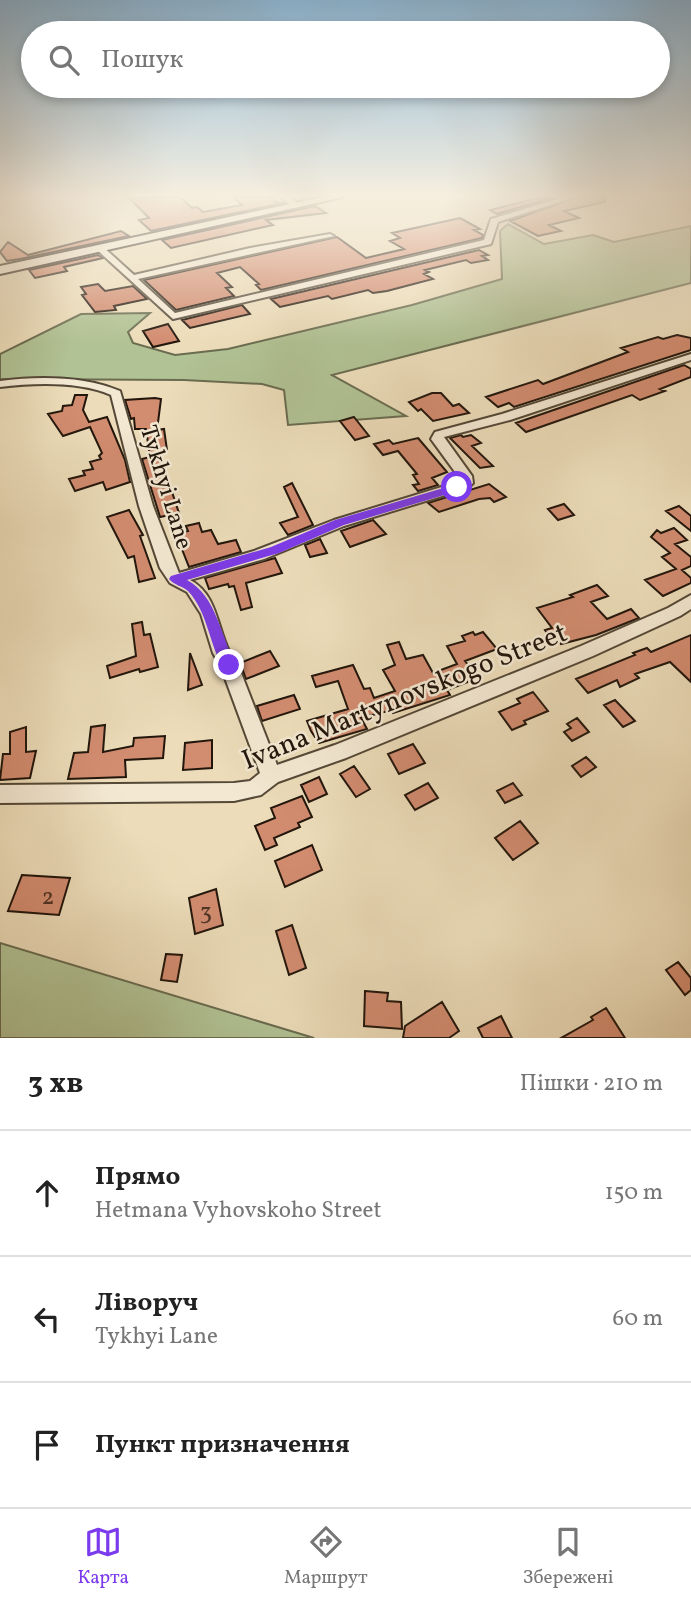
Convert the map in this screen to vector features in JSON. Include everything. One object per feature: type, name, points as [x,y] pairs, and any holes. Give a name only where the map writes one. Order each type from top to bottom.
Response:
[{"type":"main road","points":[[0,270],[111,245]]},
{"type":"street","points":[[132,278],[280,245]]},
{"type":"street","points":[[99,248],[173,316],[473,245]]},
{"type":"street","points":[[175,579],[275,550],[340,523],[463,485],[466,476],[437,439],[439,435],[506,417],[691,357]]},
{"type":"street","name":"Tykhyi Lane","points":[[0,384],[36,382],[99,387],[116,393],[146,506],[161,550],[175,579],[192,588],[209,613],[221,653],[229,665],[271,776]]},
{"type":"street","name":"Ivana Martynovskogo Street","points":[[0,794],[234,792],[254,789],[271,776],[338,752],[587,651],[674,612],[691,601]]},
{"type":"green space","points":[[501,245],[691,245],[691,283],[332,375],[406,416],[288,425],[284,390],[262,384],[184,380],[0,379],[0,354],[81,314],[150,313],[128,332],[133,343],[175,355],[228,349],[412,305],[502,279]]},
{"type":"green space","points":[[0,943],[314,1038],[0,1038]]},
{"type":"building","points":[[5,245],[13,245],[28,255],[65,245],[84,245],[7,261],[0,252]]},
{"type":"building","points":[[299,245],[349,245],[366,258],[404,249],[398,245],[450,245],[261,290],[256,285],[259,284],[240,267],[217,273],[232,287],[226,288],[234,296],[176,310],[144,280]]},
{"type":"building","points":[[479,250],[488,255],[482,256],[488,260],[471,263],[466,260],[425,270],[429,272],[424,274],[433,279],[387,291],[373,293],[368,290],[280,307],[271,299]]},
{"type":"building","points":[[98,255],[103,258],[64,267],[67,271],[35,278],[29,270]]},
{"type":"building","points":[[98,284],[105,291],[133,286],[147,299],[114,306],[116,310],[95,312],[82,295],[86,294],[81,287]]},
{"type":"building","points":[[242,305],[250,314],[190,328],[182,320]]},
{"type":"building","points":[[168,324],[179,341],[153,347],[143,331]]},
{"type":"building","points":[[677,335],[691,338],[691,350],[514,407],[509,403],[498,407],[486,397],[538,380],[543,384],[628,352],[621,348],[658,337],[663,339]]},
{"type":"building","points":[[684,365],[691,369],[691,377],[640,400],[632,395],[526,432],[516,423]]},
{"type":"building","points":[[432,393],[441,393],[453,406],[459,404],[469,413],[433,421],[409,402]]},
{"type":"building","points":[[75,395],[87,395],[83,410],[89,422],[107,417],[125,460],[130,482],[106,490],[103,482],[75,491],[69,479],[85,475],[83,471],[93,469],[90,462],[101,459],[99,456],[102,453],[90,427],[63,436],[48,414],[62,411],[63,406],[72,405]]},
{"type":"building","points":[[161,399],[157,430],[164,429],[167,450],[161,451],[162,462],[179,513],[160,517],[142,459],[150,457],[146,429],[135,429],[134,418],[131,419],[125,400]]},
{"type":"building","points":[[354,417],[369,436],[355,440],[340,421]]},
{"type":"building","points":[[471,435],[481,443],[472,446],[493,466],[480,468],[450,438]]},
{"type":"building","points":[[418,438],[447,472],[432,478],[438,485],[418,491],[413,485],[419,484],[413,475],[417,474],[398,451],[383,455],[374,444],[389,440],[393,444]]},
{"type":"building","points":[[292,483],[313,525],[288,535],[280,523],[298,517],[284,487]]},
{"type":"building","points":[[489,484],[506,497],[494,502],[490,498],[479,499],[439,512],[428,503]]},
{"type":"building","points":[[564,504],[574,515],[558,520],[548,509]]},
{"type":"building","points":[[679,506],[691,516],[691,531],[666,511]]},
{"type":"building","points":[[129,510],[143,535],[140,536],[155,578],[139,582],[134,556],[128,558],[107,517]]},
{"type":"building","points":[[373,520],[386,534],[350,547],[341,531]]},
{"type":"building","points":[[199,523],[202,532],[211,530],[218,544],[236,540],[241,552],[189,567],[176,534],[188,531],[186,526]]},
{"type":"building","points":[[674,528],[687,540],[675,544],[691,557],[691,566],[682,570],[691,578],[691,583],[663,596],[645,580],[676,569],[662,557],[670,553],[651,537],[657,530],[661,533]]},
{"type":"building","points":[[320,539],[327,553],[310,557],[305,545]]},
{"type":"building","points":[[275,558],[282,573],[246,583],[252,607],[241,610],[234,586],[229,587],[228,584],[209,589],[205,578]]},
{"type":"building","points":[[597,585],[608,596],[591,602],[607,619],[631,609],[639,618],[596,635],[561,644],[558,640],[553,642],[545,630],[552,628],[537,608],[573,597],[570,595]]},
{"type":"building","points":[[142,622],[144,635],[150,634],[158,667],[140,672],[139,669],[110,678],[107,666],[136,656],[132,624]]},
{"type":"building","points":[[473,632],[475,635],[483,632],[497,649],[465,661],[473,671],[468,673],[473,680],[447,690],[450,695],[393,713],[392,710],[361,718],[367,729],[319,743],[311,731],[307,721],[348,709],[338,681],[316,687],[312,676],[353,665],[364,689],[370,688],[374,698],[395,691],[383,670],[395,665],[387,645],[399,642],[406,659],[423,655],[433,673],[457,664],[447,646],[465,641],[462,636]]},
{"type":"building","points":[[691,635],[691,682],[670,662],[635,674],[639,678],[620,687],[617,680],[588,693],[576,679],[635,655],[633,653],[647,648],[651,652]]},
{"type":"building","points":[[270,651],[279,666],[246,679],[240,663]]},
{"type":"building","points":[[190,653],[202,685],[188,690]]},
{"type":"building","points":[[533,692],[548,711],[524,721],[526,724],[512,730],[499,712],[520,703],[517,699]]},
{"type":"building","points":[[294,695],[300,709],[262,721],[257,706]]},
{"type":"building","points":[[615,700],[635,721],[623,727],[604,705]]},
{"type":"building","points":[[577,718],[589,732],[572,741],[564,732],[571,728],[567,724]]},
{"type":"building","points":[[105,725],[103,752],[133,746],[134,738],[165,736],[163,758],[125,760],[126,777],[68,779],[74,753],[88,752],[91,727]]},
{"type":"building","points":[[26,727],[26,752],[36,751],[30,778],[0,780],[3,754],[10,754],[10,732]]},
{"type":"building","points":[[212,740],[212,768],[183,770],[185,743]]},
{"type":"building","points":[[413,744],[425,763],[399,774],[388,754]]},
{"type":"building","points":[[586,757],[596,767],[581,777],[572,766]]},
{"type":"building","points":[[354,766],[370,789],[356,797],[340,774]]},
{"type":"building","points":[[319,777],[327,794],[309,802],[301,785]]},
{"type":"building","points":[[428,783],[438,798],[415,810],[405,795]]},
{"type":"building","points":[[513,783],[522,795],[505,803],[497,791]]},
{"type":"building","points":[[302,796],[312,817],[298,823],[300,827],[274,838],[277,845],[265,850],[255,826],[275,818],[271,808]]},
{"type":"building","points":[[520,821],[538,843],[513,860],[495,838]]},
{"type":"building","points":[[312,845],[322,870],[285,887],[275,861]]},
{"type":"building","points":[[22,875],[70,878],[59,915],[8,911]]},
{"type":"building","points":[[216,889],[223,925],[195,934],[189,898]]},
{"type":"building","points":[[292,925],[306,968],[289,975],[276,931]]},
{"type":"building","points":[[166,954],[182,955],[177,982],[161,980]]},
{"type":"building","points":[[678,962],[691,978],[691,990],[685,995],[666,970]]},
{"type":"building","points":[[365,991],[388,993],[387,1001],[401,1002],[402,1029],[364,1026]]},
{"type":"building","points":[[442,1002],[459,1031],[449,1038],[403,1038],[405,1026]]},
{"type":"building","points":[[606,1008],[625,1038],[561,1038],[593,1020],[591,1017]]},
{"type":"building","points":[[501,1016],[512,1038],[483,1038],[478,1028]]},
{"type":"route","points":[[229,665],[221,653],[209,613],[192,588],[175,579],[275,550],[340,523],[457,487]]}]
